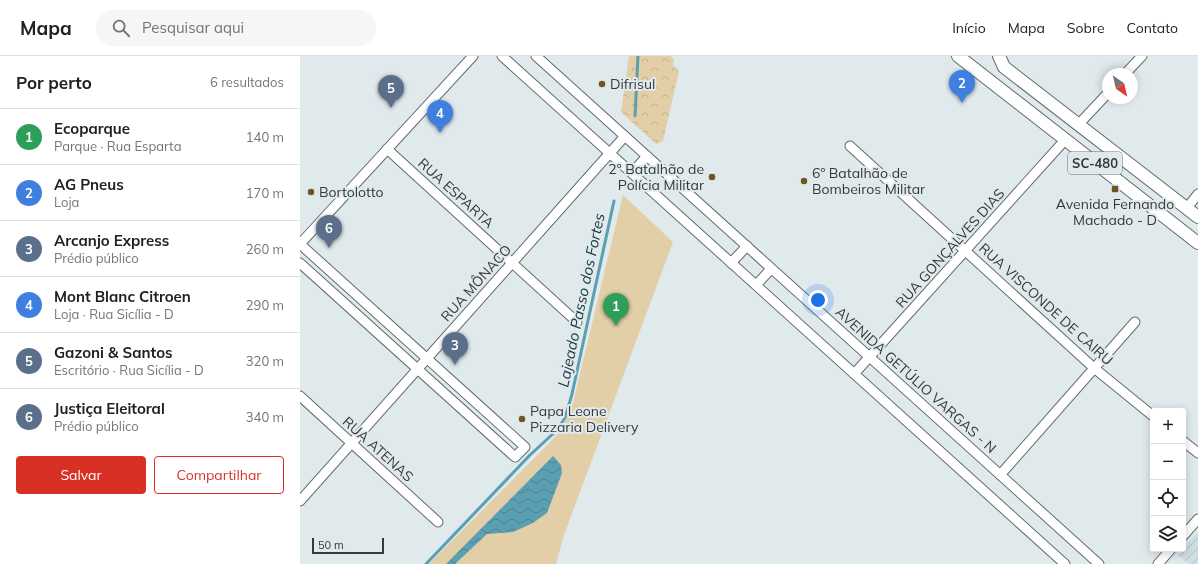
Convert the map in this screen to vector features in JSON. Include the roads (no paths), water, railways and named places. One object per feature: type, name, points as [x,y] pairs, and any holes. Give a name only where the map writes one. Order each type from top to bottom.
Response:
[{"type":"main road","name":"SC-480","points":[[958,56],[1198,243]]},
{"type":"main road","points":[[999,56],[1004,68],[1198,217]]},
{"type":"main road","points":[[1175,225],[1187,208]]},
{"type":"street","points":[[300,263],[515,457],[525,447],[300,244],[473,56]]},
{"type":"street","points":[[502,56],[1065,564]]},
{"type":"street","name":"AVENIDA GETÚLIO VARGAS - N","points":[[536,56],[1099,564]]},
{"type":"street","points":[[1131,68],[1142,56]]},
{"type":"street","points":[[1078,125],[1102,99]]},
{"type":"street","name":"RUA MÔNACO","points":[[300,502],[625,136]]},
{"type":"street","name":"RUA GONÇALVES DIAS","points":[[854,374],[967,251],[1065,140]]},
{"type":"street","name":"RUA VISCONDE DE CAIRU","points":[[850,146],[1094,368],[1150,414]]},
{"type":"street","name":"RUA ESPARTA","points":[[387,149],[577,322]]},
{"type":"street","points":[[632,173],[647,156]]},
{"type":"street","points":[[1187,208],[1198,194]]},
{"type":"street","points":[[731,263],[747,246]]},
{"type":"street","points":[[756,286],[771,269]]},
{"type":"street","points":[[363,319],[372,309]]},
{"type":"street","points":[[1000,475],[1135,322]]},
{"type":"street","name":"RUA ATENAS","points":[[300,396],[438,522]]},
{"type":"street","points":[[464,410],[473,400]]},
{"type":"street","points":[[1186,443],[1198,453]]},
{"type":"street","points":[[1186,533],[1198,519]]},
{"type":"street","points":[[1158,564],[1168,552]]},
{"type":"water","points":[[553,456],[561,465],[562,473],[547,513],[533,523],[513,532],[487,534],[455,564],[446,564]]},
{"type":"waterway","name":"Lajeado Passo dos Fortes","points":[[635,116],[638,56]]},
{"type":"waterway","name":"Lajeado Passo dos Fortes","points":[[426,564],[530,455],[556,431],[565,418],[572,394],[614,201]]},
{"type":"place","name":"Difrisul","points":[[602,84]]},
{"type":"place","name":"AG Pneus","points":[[962,103]]},
{"type":"place","name":"Gazoni & Santos","points":[[391,108]]},
{"type":"place","name":"Mont Blanc Citroen","points":[[440,133]]},
{"type":"place","name":"2º Batalhão de Polícia Militar","points":[[712,177]]},
{"type":"place","name":"6º Batalhão de Bombeiros Militar","points":[[804,181]]},
{"type":"place","name":"Avenida Fernando Machado - D","points":[[1115,189]]},
{"type":"place","name":"Bortolotto","points":[[311,192]]},
{"type":"place","name":"Justiça Eleitoral","points":[[329,248]]},
{"type":"place","name":"Ecoparque","points":[[616,326]]},
{"type":"place","name":"Arcanjo Express","points":[[455,365]]},
{"type":"place","name":"Papa Leone Pizzaria Delivery","points":[[522,419]]}]
